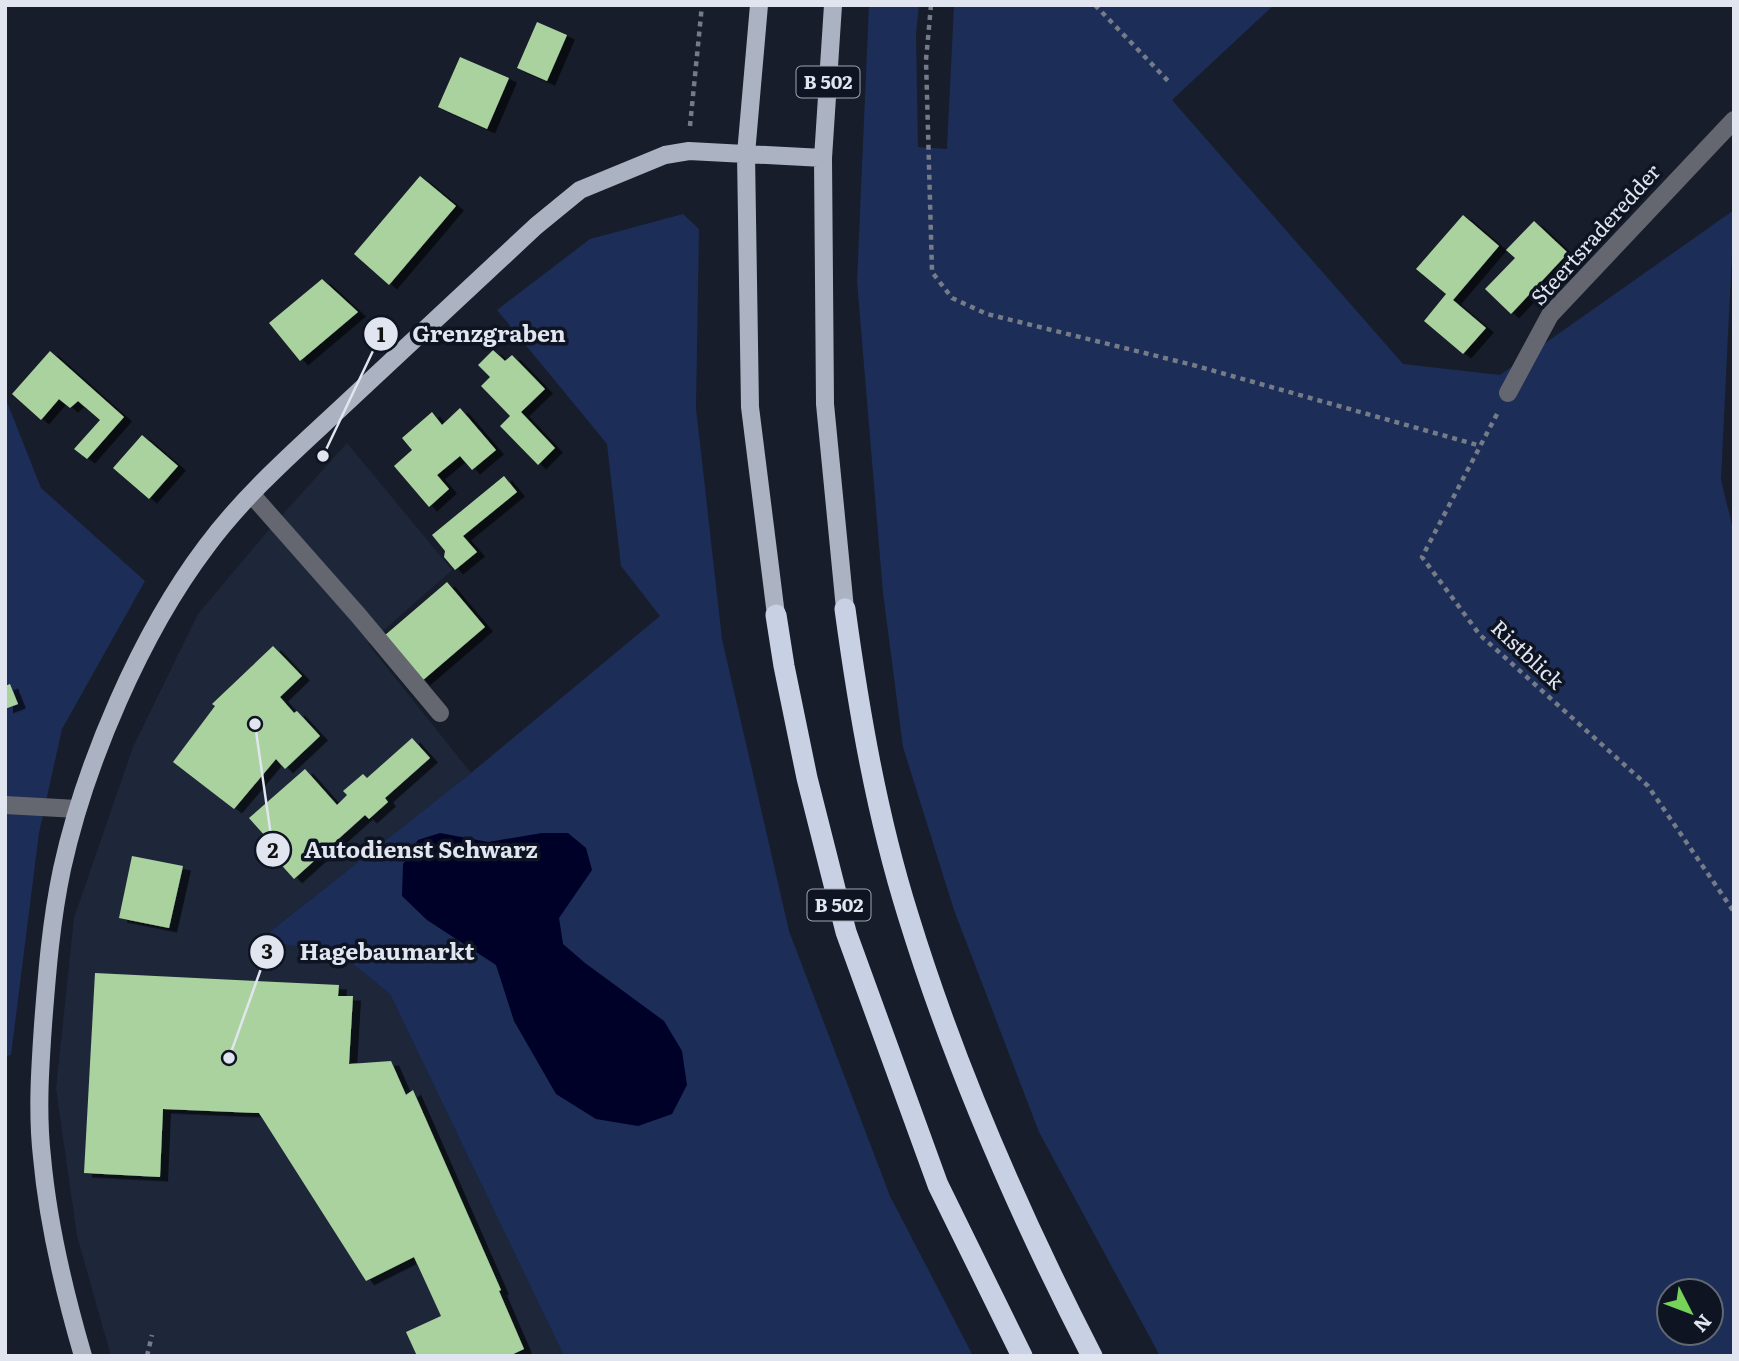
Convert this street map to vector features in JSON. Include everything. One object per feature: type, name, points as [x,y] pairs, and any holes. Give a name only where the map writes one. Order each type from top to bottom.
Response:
[{"type":"highway","name":"B 502","points":[[845,609],[869,764],[907,914],[954,1051],[997,1160],[1092,1356]]},
{"type":"highway","name":"B 502","points":[[776,615],[807,778],[846,932],[938,1185],[1022,1356]]},
{"type":"main road","name":"B 502","points":[[759,5],[746,155],[750,407],[776,615]]},
{"type":"main road","name":"B 502","points":[[832,5],[823,158],[825,404],[845,609]]},
{"type":"main road","points":[[83,1356],[70,1312],[51,1226],[41,1155],[39,1087],[48,953],[62,870],[77,809],[102,741],[134,668],[167,604],[206,546],[276,468],[536,226],[580,190],[665,155],[689,151],[823,158]]},
{"type":"lane","name":"Steertsraderedder","points":[[1508,393],[1550,316],[1734,120]]},
{"type":"lane","points":[[252,495],[440,713]]},
{"type":"lane","points":[[5,805],[77,809]]},
{"type":"path","points":[[689,151],[702,5]]},
{"type":"path","points":[[931,5],[926,60],[932,272],[952,298],[987,314],[1193,365],[1481,446]]},
{"type":"path","points":[[1095,5],[1171,84]]},
{"type":"path","name":"Ristblick","points":[[1508,393],[1422,557],[1480,635],[1648,786],[1734,912]]},
{"type":"path","points":[[148,1356],[152,1335]]},
{"type":"shaded area","points":[[869,5],[919,5],[916,34],[918,147],[947,149],[954,5],[1274,5],[1172,100],[1403,364],[1500,375],[1734,210],[1721,480],[1734,533],[1734,1356],[1160,1356],[1039,1132],[954,910],[903,747],[883,593],[857,281]]},
{"type":"shaded area","points":[[683,214],[699,229],[696,408],[722,639],[789,931],[890,1196],[973,1356],[564,1356],[390,994],[337,951],[258,941],[471,773],[660,616],[621,566],[607,444],[497,310],[590,239]]},
{"type":"shaded area","points":[[5,397],[41,488],[145,581],[62,729],[39,833],[11,1055],[5,1056]]},
{"type":"shaded area","points":[[347,443],[452,570],[368,644],[471,773],[259,940],[337,951],[390,994],[564,1356],[111,1356],[77,1236],[56,1089],[74,918],[133,747],[198,614]]},
{"type":"shaded area","points":[[440,833],[488,842],[542,833],[568,833],[586,848],[592,870],[559,918],[563,944],[664,1021],[682,1051],[687,1085],[672,1114],[638,1126],[596,1119],[556,1094],[514,1021],[496,965],[427,920],[402,896],[403,864],[418,840]]},
{"type":"building","points":[[537,22],[567,35],[547,81],[517,68]]},
{"type":"building","points":[[460,57],[509,78],[487,129],[438,107]]},
{"type":"building","points":[[420,176],[456,206],[389,285],[354,254]]},
{"type":"building","points":[[1463,215],[1499,246],[1453,300],[1486,328],[1463,354],[1424,321],[1446,294],[1416,269]]},
{"type":"building","points":[[1534,221],[1568,253],[1511,314],[1485,289],[1515,258],[1506,250]]},
{"type":"building","points":[[322,279],[358,312],[300,361],[269,323]]},
{"type":"building","points":[[493,350],[505,361],[512,355],[545,389],[521,412],[555,448],[538,465],[500,426],[510,416],[481,386],[490,377],[478,365]]},
{"type":"building","points":[[50,351],[124,417],[87,459],[74,449],[100,420],[78,401],[70,408],[59,399],[41,420],[12,394]]},
{"type":"building","points":[[460,408],[496,450],[472,470],[460,456],[437,475],[449,489],[429,507],[394,466],[412,450],[402,438],[432,412],[442,425]]},
{"type":"building","points":[[142,435],[178,466],[149,499],[113,468]]},
{"type":"building","points":[[504,476],[517,492],[463,536],[477,552],[455,570],[432,535]]},
{"type":"building","points":[[447,582],[485,627],[422,681],[384,636]]},
{"type":"building","points":[[273,646],[302,676],[280,697],[320,736],[285,769],[276,759],[234,809],[173,762],[215,706],[212,704]]},
{"type":"building","points":[[10,684],[18,704],[5,709],[5,686]]},
{"type":"building","points":[[412,738],[430,758],[385,798],[388,802],[369,819],[365,815],[294,879],[276,859],[281,854],[249,818],[305,769],[337,805],[347,795],[343,791],[363,774],[367,778]]},
{"type":"building","points":[[132,856],[183,866],[169,928],[119,918]]},
{"type":"building","points":[[95,973],[339,985],[338,996],[353,996],[349,1064],[391,1061],[406,1095],[413,1090],[501,1290],[499,1291],[524,1349],[509,1356],[417,1356],[406,1332],[441,1316],[414,1257],[366,1281],[259,1113],[163,1109],[160,1177],[84,1173]]},
{"type":"place","name":"Grenzgraben","points":[[323,456]]},
{"type":"place","name":"Autodienst Schwarz","points":[[255,724]]},
{"type":"place","name":"Hagebaumarkt","points":[[229,1058]]}]
